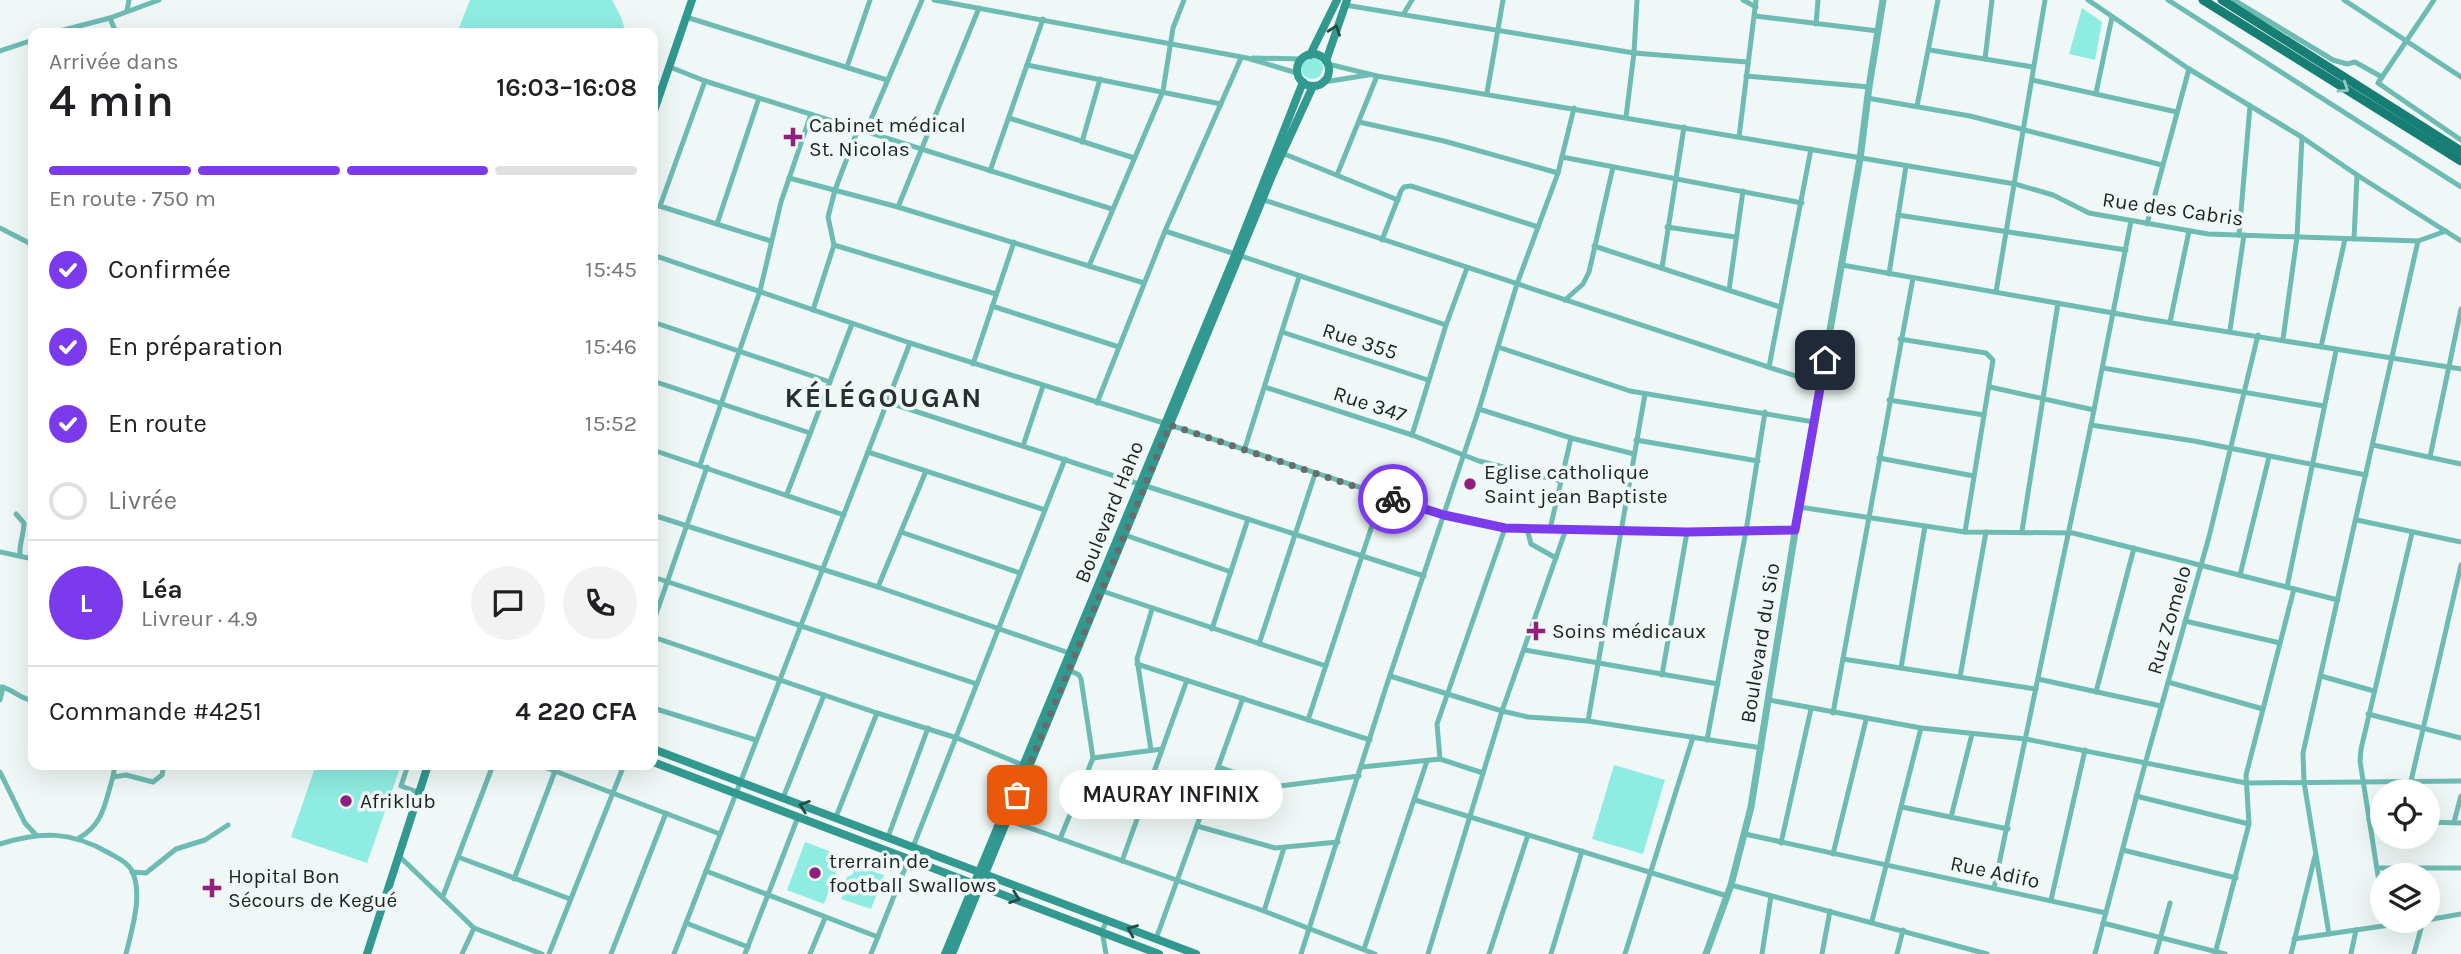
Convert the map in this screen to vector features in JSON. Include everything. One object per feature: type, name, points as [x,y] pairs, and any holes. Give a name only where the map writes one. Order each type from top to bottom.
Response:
[{"type":"main road","points":[[658,100],[690,0]]},
{"type":"main road","points":[[658,86],[690,0]]},
{"type":"main road","points":[[2203,0],[2461,161]]},
{"type":"main road","points":[[2222,0],[2461,150]]},
{"type":"main road","points":[[1343,2],[1327,62],[1329,74],[1324,82],[1313,86],[1303,82],[1297,73],[1343,2]]},
{"type":"main road","points":[[1306,57],[1319,55],[1327,62]]},
{"type":"main road","name":"Boulevard Haho","points":[[953,953],[1023,765],[1238,255],[1303,82]]},
{"type":"main road","name":"Boulevard Haho","points":[[1238,255],[1313,86]]},
{"type":"main road","name":"Boulevard Haho","points":[[982,872],[1007,820],[1069,670],[1072,654]]},
{"type":"main road","points":[[658,751],[1196,954]]},
{"type":"main road","points":[[658,764],[1159,954]]},
{"type":"main road","points":[[365,954],[424,770]]},
{"type":"main road","points":[[365,954],[399,856],[425,770]]},
{"type":"street","points":[[127,11],[129,0]]},
{"type":"street","points":[[71,28],[110,18],[159,0]]},
{"type":"street","points":[[847,67],[870,0]]},
{"type":"street","points":[[866,131],[922,0]]},
{"type":"street","points":[[934,0],[1244,58],[1297,73]]},
{"type":"street","points":[[898,207],[982,8],[989,0]]},
{"type":"street","points":[[1089,266],[1163,91],[1172,28],[1184,0]]},
{"type":"street","points":[[1404,13],[1412,0]]},
{"type":"street","points":[[1487,93],[1503,0]]},
{"type":"street","points":[[1626,117],[1637,0]]},
{"type":"street","points":[[1739,136],[1756,4],[1743,0]]},
{"type":"street","points":[[1816,24],[1818,0]]},
{"type":"street","name":"Boulevard du Sio","points":[[1706,954],[1731,885],[1745,834],[1762,748],[1795,530],[1860,159],[1883,0]]},
{"type":"street","points":[[1917,106],[1938,0]]},
{"type":"street","points":[[1985,59],[1992,0]]},
{"type":"street","points":[[1996,292],[2045,0]]},
{"type":"street","points":[[2088,0],[2189,69],[2302,137],[2461,241]]},
{"type":"street","points":[[2168,0],[2461,187]]},
{"type":"street","points":[[2235,0],[2333,60],[2347,64],[2355,62],[2382,78]]},
{"type":"street","points":[[2344,0],[2406,42],[2460,73]]},
{"type":"street","points":[[2434,0],[2378,83],[2461,140]]},
{"type":"street","points":[[1343,2],[1634,53],[1748,62]]},
{"type":"street","points":[[1755,16],[1878,31]]},
{"type":"street","points":[[686,17],[887,80]]},
{"type":"street","points":[[2095,93],[2112,17]]},
{"type":"street","points":[[110,18],[114,28]]},
{"type":"street","points":[[990,171],[1043,19]]},
{"type":"street","points":[[0,51],[28,42]]},
{"type":"street","points":[[1930,50],[2034,68]]},
{"type":"street","points":[[1244,58],[1306,57]]},
{"type":"street","points":[[1097,403],[1165,231],[1244,58]]},
{"type":"street","points":[[1327,62],[1374,75]]},
{"type":"street","points":[[1027,65],[1221,104]]},
{"type":"street","points":[[670,67],[705,81],[1112,209]]},
{"type":"street","points":[[2147,224],[2189,69]]},
{"type":"street","points":[[1324,82],[1374,75]]},
{"type":"street","points":[[1337,176],[1374,75]]},
{"type":"street","name":"Rue des Cabris","points":[[1374,75],[2015,184],[2053,195],[2089,213],[2189,231],[2418,241],[2446,231]]},
{"type":"street","points":[[1746,76],[1869,87]]},
{"type":"street","points":[[1082,142],[1100,79]]},
{"type":"street","points":[[2032,80],[2177,112]]},
{"type":"street","points":[[705,81],[660,206],[771,241]]},
{"type":"street","points":[[717,224],[760,98]]},
{"type":"street","points":[[1867,98],[1917,106],[2023,130],[2162,165]]},
{"type":"street","points":[[2230,330],[2241,235],[2250,106]]},
{"type":"street","points":[[1301,954],[1479,409],[1517,284],[1558,173],[1574,108]]},
{"type":"street","points":[[658,608],[687,526],[721,404],[760,291],[789,178],[811,114]]},
{"type":"street","points":[[1009,118],[1134,158]]},
{"type":"street","points":[[1359,122],[1444,141],[1558,173]]},
{"type":"street","points":[[1662,268],[1684,127]]},
{"type":"street","points":[[813,310],[834,245],[828,217],[858,129]]},
{"type":"street","points":[[2283,339],[2297,237],[2302,137]]},
{"type":"street","points":[[1769,368],[1811,149]]},
{"type":"street","points":[[1282,153],[1398,200]]},
{"type":"street","points":[[1562,157],[1802,203]]},
{"type":"street","points":[[1889,274],[1906,166]]},
{"type":"street","points":[[1565,300],[1586,279],[1613,167]]},
{"type":"street","points":[[2354,239],[2357,175]]},
{"type":"street","points":[[789,178],[898,207],[1144,283]]},
{"type":"street","points":[[1382,240],[1404,187],[1411,186],[1538,227]]},
{"type":"street","points":[[1729,290],[1743,191]]},
{"type":"street","points":[[1264,200],[1820,384]]},
{"type":"street","points":[[1898,215],[2126,250]]},
{"type":"street","points":[[1994,888],[2103,368],[2131,221]]},
{"type":"street","points":[[1667,227],[1735,237]]},
{"type":"street","points":[[0,228],[28,242]]},
{"type":"street","points":[[1165,231],[1446,325]]},
{"type":"street","points":[[2170,322],[2189,231]]},
{"type":"street","points":[[2320,347],[2344,239]]},
{"type":"street","points":[[2329,934],[2304,782],[2303,753],[2418,241]]},
{"type":"street","points":[[973,364],[1014,242]]},
{"type":"street","points":[[834,245],[996,294]]},
{"type":"street","points":[[1594,246],[1780,307]]},
{"type":"street","points":[[658,257],[973,364],[1444,515],[1505,528],[1527,529],[1687,532],[1795,530]]},
{"type":"street","points":[[1842,265],[2113,313],[2283,339],[2336,351],[2461,369]]},
{"type":"street","points":[[1412,435],[1446,325],[1467,268]]},
{"type":"street","points":[[1244,451],[1299,277]]},
{"type":"street","points":[[1833,713],[1913,278]]},
{"type":"street","points":[[2022,531],[2058,303]]},
{"type":"street","points":[[992,306],[1119,347]]},
{"type":"street","points":[[2430,457],[2461,309]]},
{"type":"street","points":[[658,324],[830,382]]},
{"type":"street","points":[[787,494],[852,324]]},
{"type":"street","name":"Rue 355","points":[[1282,332],[1428,380]]},
{"type":"street","name":"Ruz Zomelo","points":[[2106,913],[2136,796],[2202,565],[2258,335]]},
{"type":"street","points":[[1900,339],[1986,353],[1992,357],[1994,364],[1965,532]]},
{"type":"street","points":[[674,954],[910,343]]},
{"type":"street","points":[[1498,347],[1617,388],[1814,422]]},
{"type":"street","points":[[2287,587],[2336,351]]},
{"type":"street","points":[[2103,368],[2324,406]]},
{"type":"street","points":[[658,382],[810,433]]},
{"type":"street","points":[[1023,446],[1043,386]]},
{"type":"street","name":"Rue 347","points":[[1265,387],[1412,435],[1479,461],[1561,481]]},
{"type":"street","points":[[1990,387],[2094,410]]},
{"type":"street","points":[[1588,721],[1645,394]]},
{"type":"street","points":[[1889,400],[1984,415]]},
{"type":"street","points":[[887,402],[1424,576]]},
{"type":"street","points":[[1479,409],[1571,438],[1634,454]]},
{"type":"street","points":[[1707,740],[1765,412]]},
{"type":"street","points":[[2091,425],[2366,475]]},
{"type":"street","points":[[1550,529],[1571,438]]},
{"type":"street","points":[[1636,440],[1758,461]]},
{"type":"street","points":[[2373,445],[2461,464]]},
{"type":"street","points":[[658,452],[844,515]]},
{"type":"street","points":[[868,452],[1045,510]]},
{"type":"street","points":[[2240,575],[2269,457]]},
{"type":"street","points":[[1879,458],[1974,476]]},
{"type":"street","points":[[913,847],[1065,459]]},
{"type":"street","points":[[878,587],[926,471]]},
{"type":"street","points":[[1259,644],[1315,474]]},
{"type":"street","points":[[1308,720],[1382,495]]},
{"type":"street","points":[[1799,507],[1965,532],[2068,532],[2338,600]]},
{"type":"street","points":[[16,514],[24,523],[20,555]]},
{"type":"street","points":[[658,517],[878,587],[1072,654]]},
{"type":"street","points":[[1212,629],[1248,519]]},
{"type":"street","points":[[2357,520],[2461,542]]},
{"type":"street","points":[[1901,668],[1925,526]]},
{"type":"street","points":[[1440,760],[1437,724],[1505,528]]},
{"type":"street","points":[[1527,529],[1531,544],[1556,558]]},
{"type":"street","points":[[1428,954],[1502,711],[1566,529]]},
{"type":"street","points":[[901,532],[1020,573]]},
{"type":"street","points":[[1122,532],[1231,572]]},
{"type":"street","points":[[1662,675],[1687,532]]},
{"type":"street","points":[[1960,677],[1986,532]]},
{"type":"street","points":[[2375,863],[2363,782],[2361,749],[2412,533]]},
{"type":"street","points":[[2096,692],[2134,548]]},
{"type":"street","points":[[0,552],[28,557]]},
{"type":"street","points":[[2412,779],[2458,595],[2461,565]]},
{"type":"street","points":[[658,579],[977,684]]},
{"type":"street","points":[[2215,953],[2249,824],[2246,775],[2294,589]]},
{"type":"street","points":[[1099,590],[1326,666]]},
{"type":"street","points":[[1151,750],[1137,664],[1139,648],[1152,609]]},
{"type":"street","points":[[2186,621],[2280,643]]},
{"type":"street","points":[[658,639],[957,738],[1023,765]]},
{"type":"street","points":[[1525,650],[1718,684]]},
{"type":"street","points":[[1843,659],[2036,689]]},
{"type":"street","points":[[1137,664],[1370,740]]},
{"type":"street","points":[[1060,839],[1093,758],[1082,679],[1079,674],[1069,670]]},
{"type":"street","points":[[1390,676],[1528,717],[1588,721],[1762,748]]},
{"type":"street","points":[[2320,677],[2374,691]]},
{"type":"street","points":[[2038,679],[2161,706]]},
{"type":"street","points":[[1122,861],[1187,680]]},
{"type":"street","points":[[2168,682],[2263,709]]},
{"type":"street","points":[[0,700],[2,687],[11,688],[28,700]]},
{"type":"street","points":[[783,798],[824,695]]},
{"type":"street","points":[[1156,939],[1243,698]]},
{"type":"street","points":[[1769,700],[1921,729],[2026,739],[2246,783],[2370,782]]},
{"type":"street","points":[[1781,843],[1811,709]]},
{"type":"street","points":[[658,710],[756,740]]},
{"type":"street","points":[[836,817],[877,713]]},
{"type":"street","points":[[2368,714],[2461,738]]},
{"type":"street","points":[[1833,854],[1867,720]]},
{"type":"street","points":[[888,837],[928,728]]},
{"type":"street","points":[[1872,921],[1921,729]]},
{"type":"street","points":[[1951,817],[1972,734]]},
{"type":"street","points":[[1625,954],[1693,737]]},
{"type":"street","points":[[1093,758],[1162,749]]},
{"type":"street","points":[[2051,900],[2085,750]]},
{"type":"street","points":[[1362,767],[1440,760],[1483,773]]},
{"type":"street","points":[[1364,950],[1427,761]]},
{"type":"street","points":[[1219,767],[1280,786],[1359,776]]},
{"type":"street","points":[[79,838],[92,831],[103,814],[114,770]]},
{"type":"street","points":[[113,777],[126,775],[153,782],[162,775],[163,770]]},
{"type":"street","points":[[406,770],[401,786],[415,791]]},
{"type":"street","points":[[443,896],[491,770]]},
{"type":"street","points":[[549,954],[622,770]]},
{"type":"street","points":[[514,879],[555,771],[720,834]]},
{"type":"street","points":[[0,772],[25,823],[36,835]]},
{"type":"street","points":[[2440,782],[2461,782]]},
{"type":"street","points":[[2136,796],[2249,824]]},
{"type":"street","points":[[2457,822],[2461,796]]},
{"type":"street","points":[[1415,800],[1727,896]]},
{"type":"street","points":[[1902,807],[2008,829]]},
{"type":"street","points":[[611,954],[666,813]]},
{"type":"street","points":[[745,954],[798,817]]},
{"type":"street","points":[[1007,820],[1264,911],[1375,954]]},
{"type":"street","points":[[132,872],[146,873],[176,849],[205,840],[228,825]]},
{"type":"street","points":[[1197,826],[1265,846],[1284,848],[1338,842]]},
{"type":"street","points":[[92,831],[94,844]]},
{"type":"street","name":"Rue Adifo","points":[[1745,834],[2106,913]]},
{"type":"street","points":[[0,844],[36,835],[79,838],[94,844],[130,867],[136,904],[126,954]]},
{"type":"street","points":[[1489,954],[1528,835]]},
{"type":"street","points":[[1264,911],[1284,848]]},
{"type":"street","points":[[2123,850],[2236,877]]},
{"type":"street","points":[[1551,954],[1582,851]]},
{"type":"street","points":[[2291,954],[2316,853]]},
{"type":"street","points":[[399,856],[474,928],[542,954]]},
{"type":"street","points":[[458,858],[570,899]]},
{"type":"street","points":[[871,954],[909,858]]},
{"type":"street","points":[[2440,868],[2461,868]]},
{"type":"street","points":[[706,871],[878,937]]},
{"type":"street","points":[[1731,885],[1987,954]]},
{"type":"street","points":[[1762,954],[1771,896]]},
{"type":"street","points":[[2156,954],[2170,903]]},
{"type":"street","points":[[1822,954],[1830,911]]},
{"type":"street","points":[[2095,954],[2106,913]]},
{"type":"street","points":[[2440,918],[2461,914]]},
{"type":"street","points":[[810,954],[825,918]]},
{"type":"street","points":[[1106,954],[1102,931],[1107,920]]},
{"type":"street","points":[[686,923],[748,947]]},
{"type":"street","points":[[2104,923],[2225,954]]},
{"type":"street","points":[[2294,939],[2370,927]]},
{"type":"street","points":[[462,954],[474,928]]},
{"type":"street","points":[[1897,954],[1903,930]]},
{"type":"street","points":[[2351,954],[2356,930]]},
{"type":"street","points":[[2414,954],[2421,933]]},
{"type":"shaded area","points":[[470,0],[612,0],[624,28],[459,28]]},
{"type":"shaded area","points":[[2082,8],[2102,22],[2095,60],[2069,54]]},
{"type":"shaded area","points":[[1312,57],[1320,60],[1323,68],[1320,76],[1312,79],[1304,76],[1301,68],[1304,60]]},
{"type":"shaded area","points":[[1614,765],[1665,780],[1643,854],[1592,839]]},
{"type":"shaded area","name":"Afriklub","points":[[314,770],[399,770],[367,863],[291,837]]},
{"type":"shaded area","name":"trerrain de football Swallows","points":[[805,842],[842,856],[824,904],[787,890]]},
{"type":"shaded area","points":[[855,858],[866,864],[868,870],[884,875],[871,909],[841,899],[847,886],[847,877],[853,874]]},
{"type":"way so far","points":[[1017,795],[1170,425],[1393,499]]},
{"type":"place","name":"Cabinet médical St. Nicolas","points":[[793,137]]},
{"type":"place","name":"Eglise catholique Saint jean Baptiste","points":[[1470,484]]},
{"type":"place","name":"Soins médicaux","points":[[1536,631]]},
{"type":"place","name":"MAURAY INFINIX","points":[[1017,795]]},
{"type":"place","name":"Afriklub","points":[[346,801]]},
{"type":"place","name":"trerrain de football Swallows","points":[[815,873]]},
{"type":"place","name":"Hopital Bon Sécours de Kegué","points":[[212,888]]},
{"type":"district","name":"KÉLÉGOUGAN","points":[[884,397]]},
{"type":"route","points":[[1393,499],[1444,515],[1505,528],[1687,532],[1795,530],[1825,360]]}]
